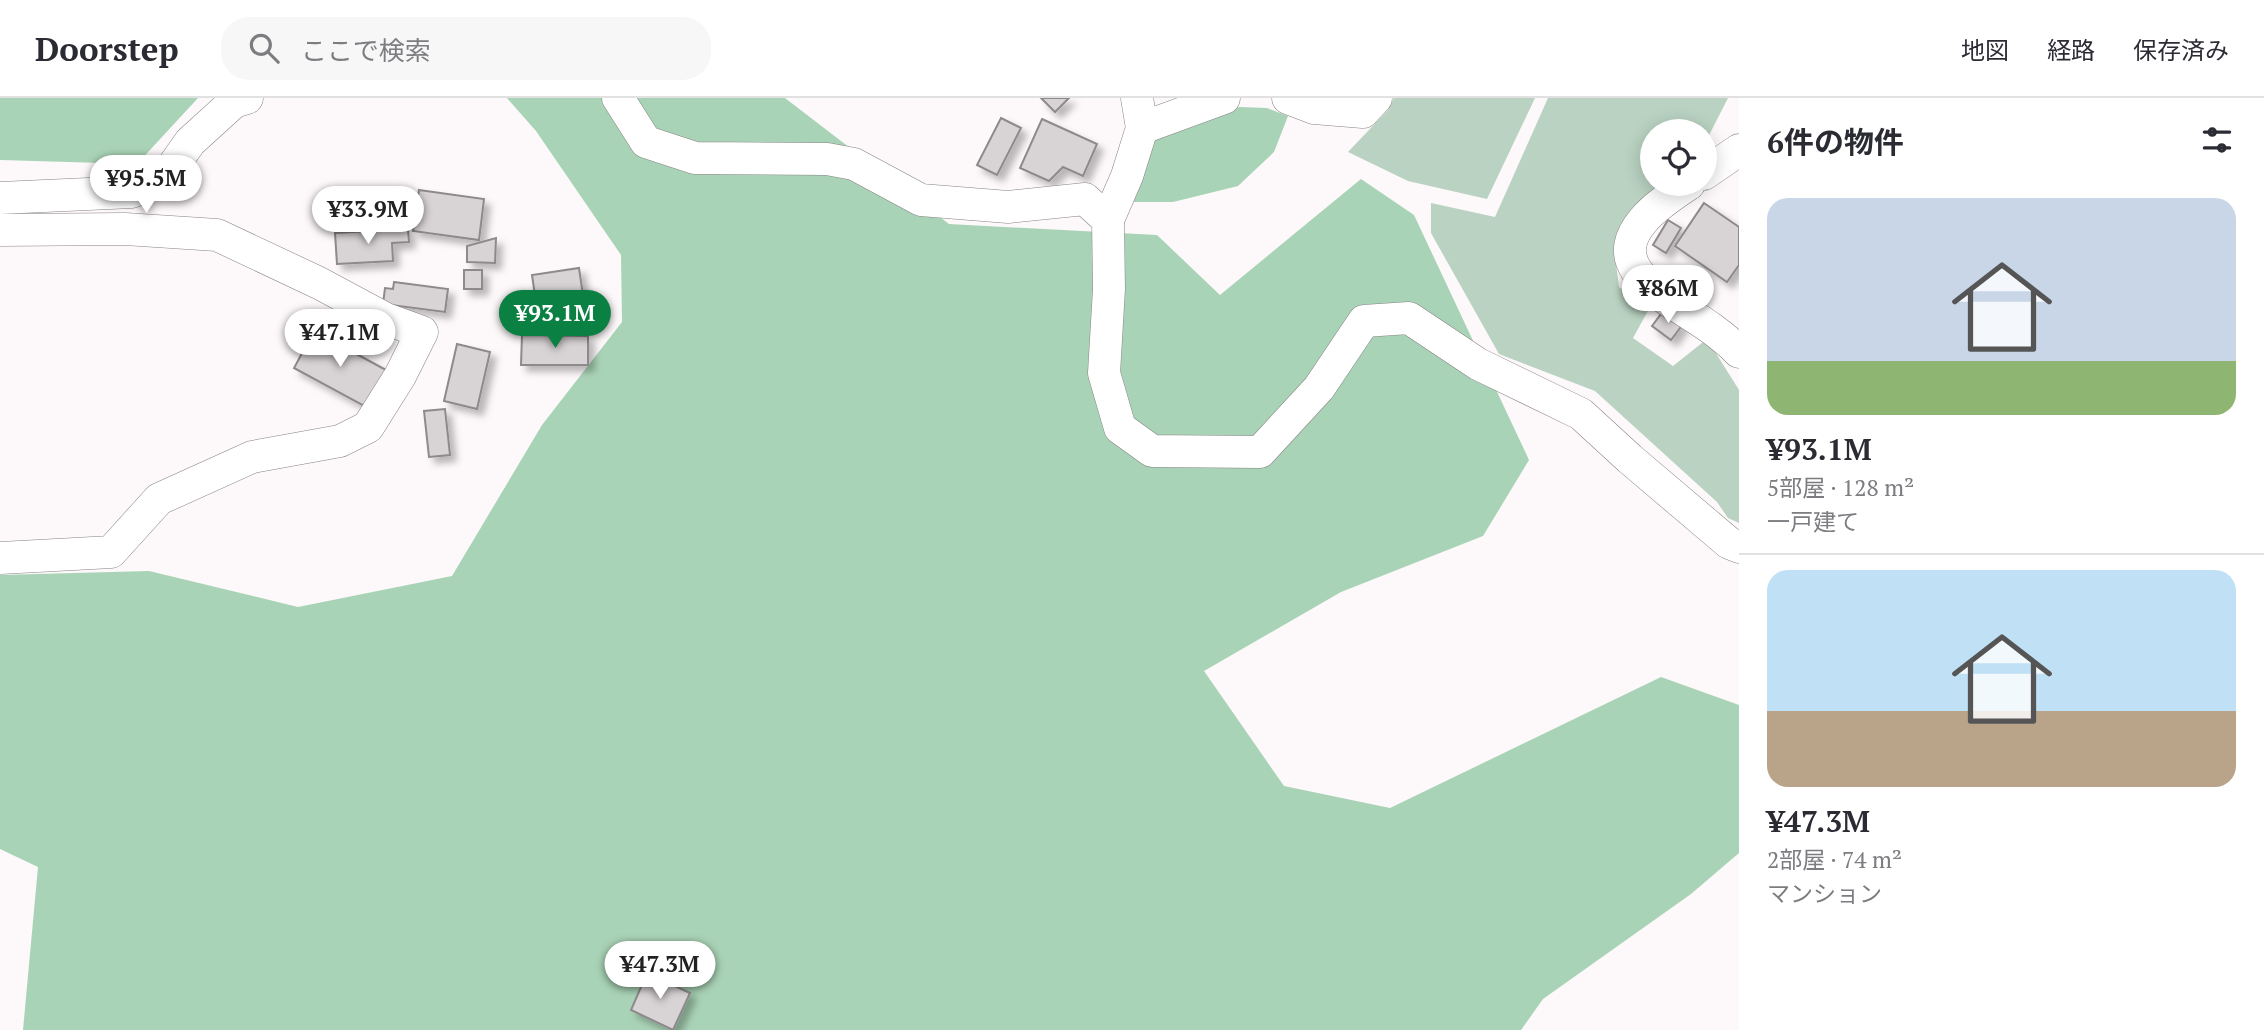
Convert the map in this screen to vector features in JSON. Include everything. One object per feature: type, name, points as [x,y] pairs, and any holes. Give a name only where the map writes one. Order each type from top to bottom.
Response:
[{"type":"street","points":[[0,198],[132,192],[171,169],[190,142],[234,102],[247,98]]},
{"type":"street","points":[[618,98],[646,142],[695,158],[827,159],[854,164],[921,200],[1008,207],[1085,200],[1108,220]]},
{"type":"street","points":[[1224,98],[1140,113],[1127,176],[1108,220],[1109,289],[1104,373],[1120,428],[1152,451],[1260,452],[1319,388],[1364,321],[1409,318],[1478,364],[1581,414],[1728,543],[1739,547]]},
{"type":"street","points":[[1288,98],[1314,108],[1363,112],[1376,98]]},
{"type":"street","points":[[1717,165],[1739,150]]},
{"type":"street","points":[[1670,196],[1640,224],[1631,242],[1631,263],[1648,286],[1725,337],[1739,352]]},
{"type":"street","points":[[0,230],[125,229],[217,235],[319,283],[386,319],[422,332],[400,376],[368,427],[340,441],[252,457],[159,499],[111,552],[0,558]]},
{"type":"green space","points":[[0,98],[198,98],[137,164],[0,160]]},
{"type":"green space","points":[[507,98],[785,98],[949,224],[1157,235],[1220,295],[1361,179],[1414,215],[1529,460],[1483,536],[1341,592],[1204,671],[1284,786],[1390,808],[1661,677],[1739,705],[1739,853],[1691,894],[1543,999],[1521,1030],[23,1030],[38,867],[0,849],[0,575],[149,571],[298,607],[452,576],[542,425],[622,322],[621,255],[536,131]]},
{"type":"green space","points":[[1394,98],[1535,98],[1487,199],[1408,181],[1348,152],[1388,110]]},
{"type":"green space","points":[[1548,98],[1728,98],[1717,120],[1640,119],[1640,196],[1663,196],[1614,247],[1619,287],[1649,309],[1633,338],[1673,366],[1707,339],[1739,390],[1739,523],[1728,518],[1717,502],[1595,391],[1499,354],[1431,233],[1431,203],[1495,217]]},
{"type":"green space","points":[[1240,107],[1267,108],[1288,116],[1274,152],[1238,186],[1173,202],[1133,202],[1147,155],[1162,131],[1178,120],[1210,111]]},
{"type":"building","points":[[1041,98],[1069,98],[1055,112]]},
{"type":"building","points":[[1001,118],[1021,128],[997,175],[977,165]]},
{"type":"building","points":[[1042,119],[1097,144],[1083,176],[1063,167],[1049,181],[1020,168]]},
{"type":"building","points":[[419,190],[484,199],[479,240],[413,231]]},
{"type":"building","points":[[1704,203],[1739,227],[1739,265],[1727,282],[1675,246]]},
{"type":"building","points":[[1668,220],[1681,228],[1666,253],[1653,245]]},
{"type":"building","points":[[408,229],[409,242],[392,243],[393,261],[337,264],[335,233]]},
{"type":"building","points":[[496,238],[495,263],[467,262],[467,246]]},
{"type":"building","points":[[579,268],[587,323],[540,330],[532,275]]},
{"type":"building","points":[[464,270],[482,270],[482,289],[464,289]]},
{"type":"building","points":[[394,282],[448,289],[445,312],[383,304],[385,288],[393,289]]},
{"type":"building","points":[[1664,310],[1683,324],[1671,340],[1652,326]]},
{"type":"building","points":[[314,331],[386,370],[366,407],[294,368]]},
{"type":"building","points":[[522,335],[588,336],[588,365],[521,365]]},
{"type":"building","points":[[457,344],[490,352],[477,409],[444,401]]},
{"type":"building","points":[[445,409],[450,455],[429,457],[424,411]]},
{"type":"building","points":[[647,973],[690,993],[673,1030],[631,1010]]}]
